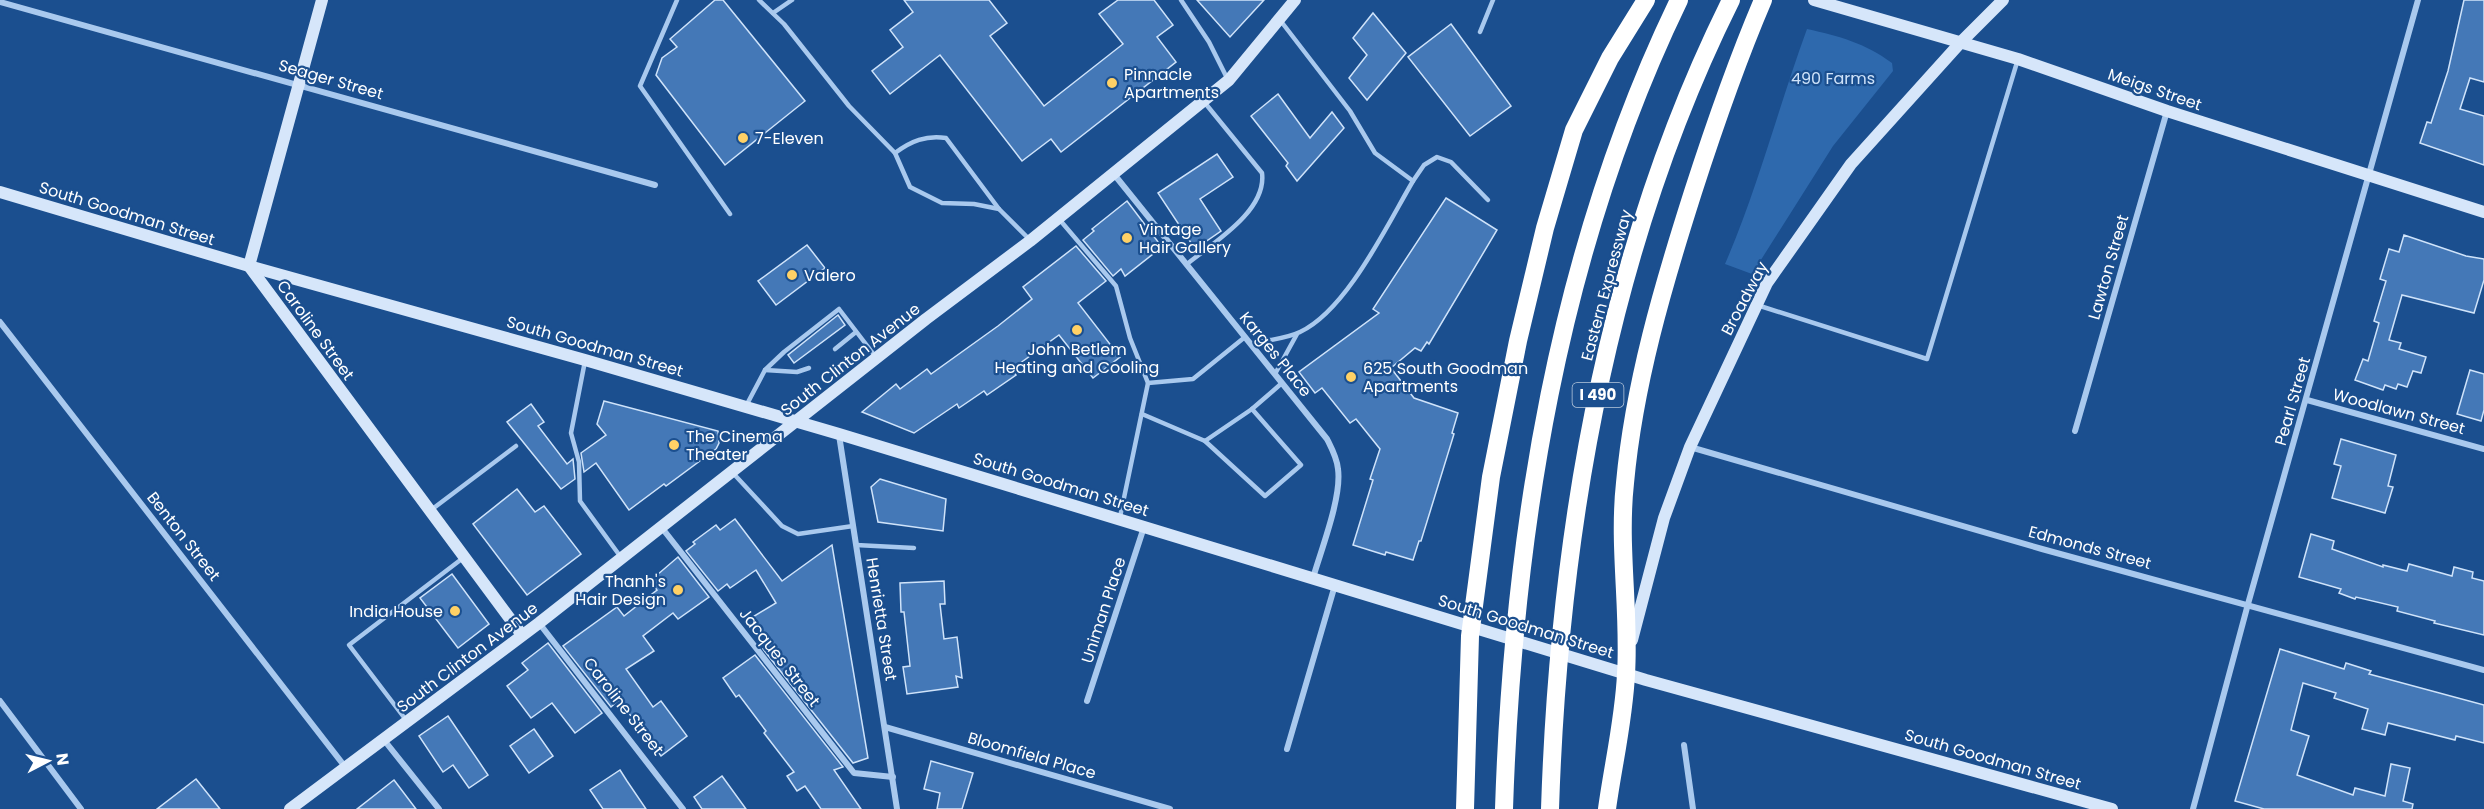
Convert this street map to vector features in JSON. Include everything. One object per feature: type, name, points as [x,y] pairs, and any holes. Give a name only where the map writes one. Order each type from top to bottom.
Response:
[{"type":"highway","points":[[1465,809],[1493,461],[1523,318],[1554,192],[1574,130],[1610,57],[1646,0]]},
{"type":"highway","name":"Eastern Expressway","points":[[1504,809],[1508,714],[1520,596],[1533,497],[1559,354],[1585,247],[1605,179],[1643,77],[1679,0]]},
{"type":"highway","name":"Eastern Expressway","points":[[1550,809],[1559,663],[1569,576],[1588,446],[1610,338],[1638,234],[1660,165],[1701,65],[1731,0]]},
{"type":"highway","points":[[1607,809],[1626,674],[1623,516],[1624,486],[1632,426],[1651,339],[1681,230],[1724,99],[1763,0]]},
{"type":"street","points":[[249,266],[322,0]]},
{"type":"street","name":"South Clinton Avenue","points":[[290,809],[539,623],[1058,218],[1228,80],[1296,0]]},
{"type":"street","name":"Meigs Street","points":[[1814,0],[2018,59],[2168,111],[2484,212]]},
{"type":"street","name":"Broadway","points":[[1626,674],[1635,625],[1653,554],[1690,447],[1767,283],[1851,164],[1961,42],[2003,0]]},
{"type":"street","name":"Pearl Street","points":[[2193,809],[2367,175],[2418,0]]},
{"type":"street","name":"Seager Street","points":[[0,2],[655,184]]},
{"type":"street","name":"Lawton Street","points":[[2075,431],[2168,111]]},
{"type":"street","name":"Karges Place","points":[[1113,173],[1327,439],[1335,455],[1339,471],[1334,505],[1313,578]]},
{"type":"street","name":"South Goodman Street","points":[[0,192],[249,266],[839,434],[1626,674],[2112,809]]},
{"type":"street","name":"Caroline Street","points":[[249,266],[522,635]]},
{"type":"street","name":"Benton Street","points":[[0,322],[346,768]]},
{"type":"street","name":"Woodlawn Street","points":[[2307,400],[2484,449]]},
{"type":"street","name":"Henrietta Street","points":[[839,434],[897,809]]},
{"type":"street","name":"Edmonds Street","points":[[1690,447],[2042,549],[2484,670]]},
{"type":"street","name":"Uniman Place","points":[[1087,701],[1144,527]]},
{"type":"street","name":"Jacques Street","points":[[662,528],[854,772],[893,777]]},
{"type":"street","points":[[1287,749],[1335,585]]},
{"type":"street","name":"Caroline Street","points":[[539,623],[683,809]]},
{"type":"street","points":[[0,701],[81,809]]},
{"type":"street","name":"Bloomfield Place","points":[[885,727],[1170,809]]},
{"type":"street","points":[[384,740],[439,809]]},
{"type":"street","points":[[1684,745],[1693,809]]},
{"type":"lane","points":[[677,0],[640,86],[730,214]]},
{"type":"lane","points":[[759,0],[784,24],[849,106],[895,153],[910,187],[942,203],[974,204],[999,209]]},
{"type":"lane","points":[[774,13],[792,0]]},
{"type":"lane","points":[[1182,0],[1209,42],[1228,80]]},
{"type":"lane","points":[[1480,32],[1493,0]]},
{"type":"lane","points":[[1280,19],[1350,111],[1375,153],[1413,181]]},
{"type":"lane","points":[[1757,305],[1927,359],[2018,59]]},
{"type":"lane","points":[[1187,264],[1238,224],[1259,197],[1263,183],[1262,173],[1203,100]]},
{"type":"lane","points":[[895,153],[909,143],[932,136],[946,138],[999,209],[1030,240]]},
{"type":"lane","points":[[1275,374],[1297,334],[1330,309],[1348,288],[1424,165],[1437,157],[1451,162],[1488,200]]},
{"type":"lane","points":[[1058,218],[1116,286],[1130,338],[1148,383],[1119,520]]},
{"type":"lane","points":[[745,407],[765,370],[784,352],[839,309],[876,358]]},
{"type":"lane","points":[[835,349],[856,332]]},
{"type":"lane","points":[[1251,344],[1297,334]]},
{"type":"lane","points":[[1148,383],[1193,379],[1245,336]]},
{"type":"lane","points":[[585,360],[571,433],[579,462],[580,501],[622,559]]},
{"type":"lane","points":[[765,370],[797,372],[809,368]]},
{"type":"lane","points":[[1205,441],[1252,409],[1282,383]]},
{"type":"lane","points":[[1142,414],[1205,441],[1265,496],[1301,465],[1252,409]]},
{"type":"lane","points":[[429,511],[516,446]]},
{"type":"lane","points":[[732,472],[782,526],[798,534],[853,526]]},
{"type":"lane","points":[[856,545],[914,548]]},
{"type":"lane","points":[[408,722],[350,645],[463,558]]},
{"type":"green space","name":"490 Farms","points":[[1807,29],[1862,45],[1892,63],[1893,71],[1833,146],[1752,274],[1725,264],[1748,206]]},
{"type":"building","points":[[715,0],[723,0],[805,101],[725,165],[656,75],[662,58],[677,47],[670,39]]},
{"type":"building","name":"Pinnacle Apartments","points":[[904,0],[989,0],[1007,23],[990,36],[1044,106],[1123,44],[1099,14],[1118,0],[1154,0],[1173,25],[1157,37],[1176,62],[1061,152],[1051,139],[1022,161],[940,55],[890,94],[872,71],[903,47],[890,30],[913,12]]},
{"type":"building","points":[[1197,0],[1264,0],[1230,37]]},
{"type":"building","points":[[2464,0],[2484,0],[2484,82],[2470,78],[2460,109],[2484,116],[2484,165],[2420,143],[2427,122],[2431,123],[2448,71]]},
{"type":"building","points":[[1373,13],[1406,53],[1367,100],[1349,78],[1367,55],[1353,38]]},
{"type":"building","points":[[1451,24],[1511,106],[1470,136],[1408,57]]},
{"type":"building","points":[[1278,94],[1310,138],[1332,112],[1344,128],[1297,181],[1286,166],[1288,163],[1251,116]]},
{"type":"building","points":[[1217,154],[1233,177],[1200,199],[1221,231],[1195,249],[1158,193]]},
{"type":"building","name":"625 South Goodman Apartments","points":[[1446,198],[1497,230],[1429,344],[1427,342],[1421,351],[1415,348],[1391,368],[1414,398],[1458,413],[1452,433],[1454,434],[1413,560],[1386,552],[1385,555],[1353,545],[1380,449],[1356,419],[1350,423],[1322,388],[1315,393],[1299,372],[1379,313],[1373,309]]},
{"type":"building","name":"Vintage Hair Gallery","points":[[1127,201],[1162,247],[1125,276],[1121,269],[1113,276],[1083,240],[1094,231],[1092,229]]},
{"type":"building","points":[[2404,235],[2466,256],[2484,259],[2484,280],[2474,313],[2402,295],[2389,340],[2401,343],[2399,349],[2426,357],[2421,373],[2413,371],[2407,387],[2398,384],[2396,389],[2385,385],[2383,390],[2355,380],[2363,359],[2368,361],[2379,323],[2374,321],[2386,281],[2380,279],[2389,249],[2399,252]]},
{"type":"building","name":"Valero","points":[[807,245],[825,268],[776,305],[758,281]]},
{"type":"building","points":[[1076,246],[1106,281],[1078,303],[1120,357],[1093,378],[1059,335],[1012,369],[1016,375],[987,395],[984,391],[959,408],[957,404],[914,433],[862,412],[896,384],[900,389],[927,369],[931,374],[998,326],[1032,299],[1023,287]]},
{"type":"building","points":[[838,315],[845,325],[794,363],[788,355]]},
{"type":"building","points":[[2470,370],[2484,374],[2484,410],[2481,421],[2457,414]]},
{"type":"building","name":"The Cinema Theater","points":[[604,401],[718,431],[719,443],[716,449],[629,510],[596,463],[584,472],[581,453],[606,435],[597,424]]},
{"type":"building","points":[[531,404],[544,422],[538,426],[567,464],[573,459],[575,479],[561,489],[507,422]]},
{"type":"building","points":[[2341,439],[2396,455],[2388,486],[2393,487],[2385,513],[2332,498],[2341,466],[2334,464]]},
{"type":"building","points":[[880,479],[946,499],[943,531],[878,522],[871,487]]},
{"type":"building","points":[[517,489],[535,512],[544,506],[581,554],[527,595],[473,524]]},
{"type":"building","points":[[735,519],[782,581],[832,545],[868,758],[853,763],[763,649],[770,644],[751,618],[776,603],[756,570],[730,588],[727,584],[718,591],[686,551],[695,544],[693,542],[716,525],[720,530]]},
{"type":"building","points":[[2311,534],[2334,541],[2332,549],[2383,567],[2383,565],[2407,571],[2409,564],[2452,576],[2454,567],[2473,572],[2472,578],[2484,581],[2484,635],[2397,611],[2398,607],[2356,597],[2355,599],[2339,593],[2341,589],[2299,577]]},
{"type":"building","points":[[678,557],[709,597],[678,619],[673,613],[643,636],[654,651],[626,669],[653,707],[661,701],[687,736],[661,756],[619,700],[611,707],[563,646],[617,607],[624,616],[657,590],[650,581]]},
{"type":"building","name":"India House","points":[[452,574],[489,624],[458,648],[420,598]]},
{"type":"building","points":[[944,581],[945,604],[940,604],[944,639],[957,637],[962,678],[956,676],[958,687],[907,694],[903,667],[910,666],[904,612],[901,612],[900,583]]},
{"type":"building","points":[[548,643],[602,713],[575,733],[552,703],[531,718],[507,686],[528,670],[522,663]]},
{"type":"building","points":[[2280,649],[2344,669],[2346,663],[2371,671],[2369,674],[2484,705],[2484,743],[2456,736],[2455,740],[2388,723],[2385,735],[2362,729],[2368,709],[2334,698],[2336,693],[2303,683],[2291,730],[2309,736],[2297,775],[2353,795],[2355,788],[2385,796],[2391,764],[2410,768],[2403,801],[2413,804],[2412,809],[2264,809],[2235,801]]},
{"type":"building","points":[[755,655],[843,767],[834,770],[861,809],[821,809],[805,786],[797,791],[787,776],[794,772],[739,695],[736,697],[723,678]]},
{"type":"building","points":[[448,716],[488,775],[469,788],[453,765],[443,772],[419,736]]},
{"type":"building","points":[[534,729],[553,756],[529,773],[510,746]]},
{"type":"building","points":[[931,761],[973,773],[962,809],[937,809],[940,793],[924,789]]},
{"type":"building","points":[[620,770],[646,809],[603,809],[590,790]]},
{"type":"building","points":[[722,776],[746,809],[702,809],[694,797]]},
{"type":"building","points":[[196,779],[220,809],[157,809]]},
{"type":"building","points":[[394,780],[416,809],[357,809]]},
{"type":"place","name":"Pinnacle Apartments","points":[[1112,83]]},
{"type":"place","name":"7-Eleven","points":[[743,138]]},
{"type":"place","name":"Vintage Hair Gallery","points":[[1127,238]]},
{"type":"place","name":"Valero","points":[[792,275]]},
{"type":"place","name":"John Betlem Heating and Cooling","points":[[1077,330]]},
{"type":"place","name":"625 South Goodman Apartments","points":[[1351,377]]},
{"type":"place","name":"The Cinema Theater","points":[[674,445]]},
{"type":"place","name":"Thanh's Hair Design","points":[[678,590]]},
{"type":"place","name":"India House","points":[[455,611]]}]
